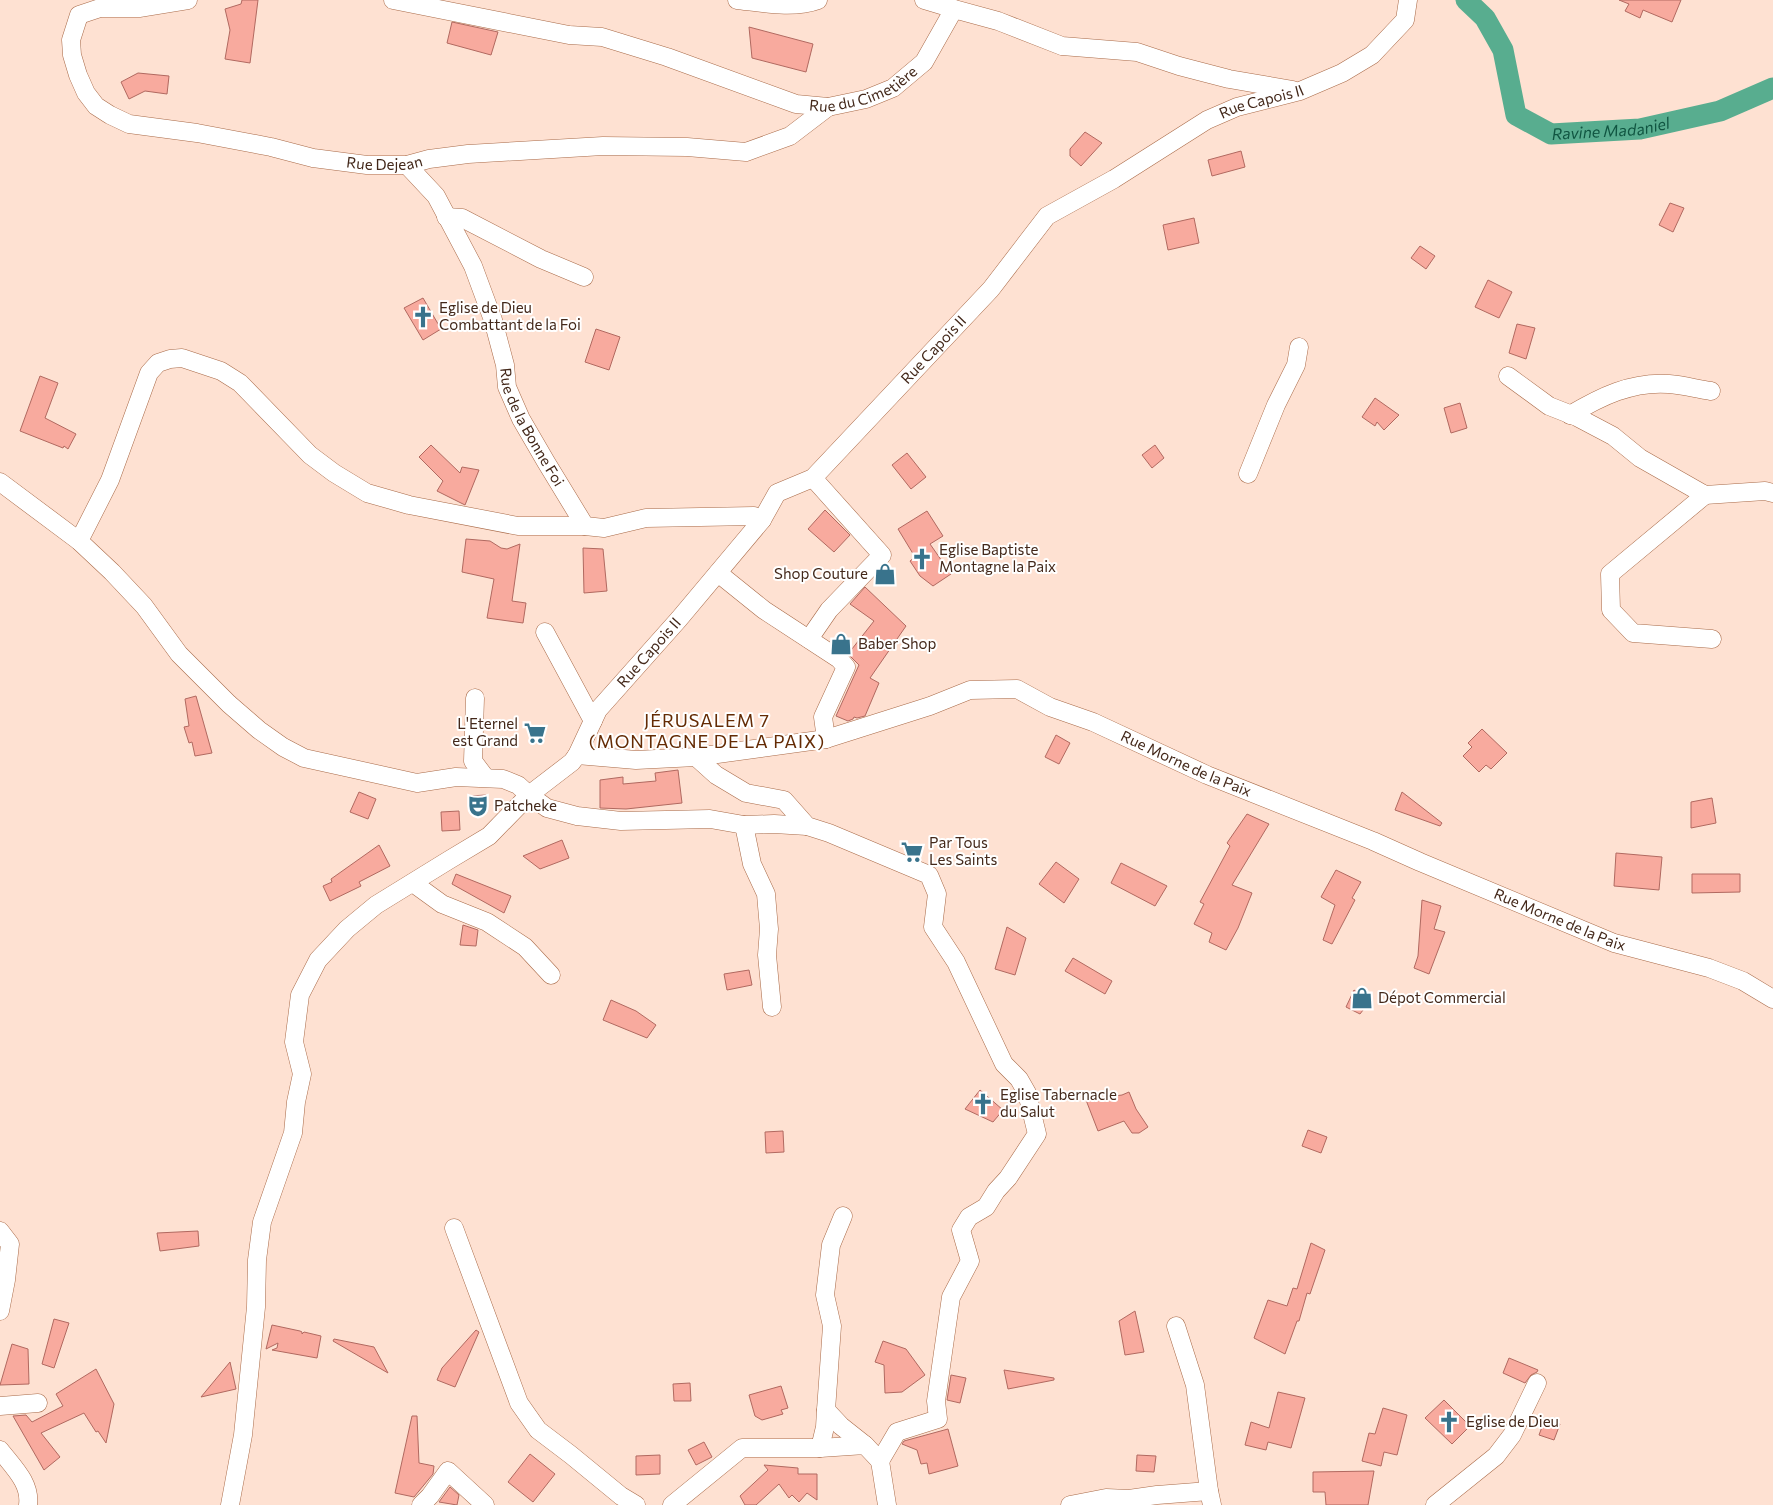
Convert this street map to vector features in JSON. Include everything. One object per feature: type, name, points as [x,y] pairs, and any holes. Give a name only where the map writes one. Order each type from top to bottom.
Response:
[{"type":"street","name":"Rue Dejean","points":[[188,0],[139,8],[100,8],[88,10],[79,15],[71,40],[72,55],[86,93],[96,106],[129,124],[271,146],[313,158],[366,165],[407,166],[429,159],[468,154],[603,146],[687,147],[746,152],[790,136],[828,107]]},
{"type":"street","name":"Rue du Cimetière","points":[[393,0],[569,34],[602,37],[666,57],[796,104],[828,107],[866,99],[893,88],[924,62],[954,9]]},
{"type":"street","points":[[737,0],[762,3],[807,4],[818,0]]},
{"type":"street","points":[[924,0],[998,21],[1062,46],[1137,52],[1178,66],[1229,79],[1300,91]]},
{"type":"street","name":"Rue Capois II","points":[[230,1505],[244,1427],[256,1307],[257,1260],[262,1222],[293,1133],[296,1102],[302,1074],[294,1042],[300,995],[318,960],[347,929],[376,906],[489,836],[529,795],[572,762],[598,710],[762,520],[776,493],[813,478],[991,289],[1047,216],[1114,180],[1208,120],[1237,107],[1300,91],[1342,73],[1372,55],[1404,20],[1408,0]]},
{"type":"street","name":"Rue de la Bonne Foi","points":[[407,166],[436,196],[473,266],[490,311],[505,365],[507,388],[521,419],[586,526]]},
{"type":"street","points":[[446,217],[462,218],[541,259],[584,277]]},
{"type":"street","points":[[1248,474],[1276,406],[1296,365],[1299,347]]},
{"type":"street","points":[[79,541],[110,480],[149,373],[158,363],[170,358],[182,358],[221,371],[240,383],[310,455],[334,473],[368,493],[409,505],[518,526],[586,526],[604,528],[646,518],[754,516],[762,520]]},
{"type":"street","points":[[1508,376],[1549,406],[1570,414],[1613,436],[1640,458],[1705,495],[1766,490],[1773,493]]},
{"type":"street","points":[[1570,414],[1600,398],[1636,386],[1668,384],[1711,392]]},
{"type":"street","points":[[809,639],[828,610],[882,555],[813,478]]},
{"type":"street","points":[[0,482],[79,541],[112,572],[144,606],[179,654],[229,704],[283,747],[304,758],[366,770],[417,783],[456,777],[503,778],[518,785],[547,808],[577,816],[621,821],[710,819],[744,825],[807,826],[930,874],[937,894],[933,927],[956,962],[1004,1064],[1019,1079],[1027,1092],[1037,1134],[986,1207],[969,1216],[961,1230],[970,1261],[951,1297],[936,1401],[938,1419],[897,1432],[880,1461]]},
{"type":"street","points":[[1705,495],[1610,574],[1611,610],[1633,634],[1712,639]]},
{"type":"street","points":[[718,573],[764,610],[839,659],[846,667],[823,717],[826,740]]},
{"type":"street","points":[[545,632],[593,720]]},
{"type":"street","name":"Rue Morne de la Paix","points":[[577,755],[636,760],[696,757],[826,740],[930,706],[970,690],[1017,690],[1050,707],[1093,722],[1207,775],[1373,841],[1606,939],[1709,968],[1743,981],[1773,999]]},
{"type":"street","points":[[475,698],[473,761],[485,777]]},
{"type":"street","points":[[696,757],[716,775],[746,793],[784,800],[807,826]]},
{"type":"street","points":[[744,825],[752,864],[766,894],[769,929],[767,955],[772,1007]]},
{"type":"street","points":[[413,882],[442,904],[487,922],[526,948],[551,975]]},
{"type":"street","points":[[820,1448],[825,1427],[832,1326],[825,1296],[831,1245],[843,1216]]},
{"type":"street","points":[[454,1228],[519,1403],[538,1430],[621,1496],[636,1505]]},
{"type":"street","points":[[0,1231],[10,1244],[0,1311]]},
{"type":"street","points":[[1070,1505],[1106,1498],[1130,1499],[1157,1495],[1210,1498],[1195,1385],[1176,1326]]},
{"type":"street","points":[[1435,1505],[1496,1456],[1512,1435],[1537,1383]]},
{"type":"street","points":[[0,1406],[38,1404]]},
{"type":"street","points":[[826,1410],[880,1461],[886,1505]]},
{"type":"street","points":[[672,1505],[742,1448],[820,1448],[865,1445]]},
{"type":"street","points":[[0,1450],[24,1481],[29,1497],[28,1505]]},
{"type":"street","points":[[421,1505],[448,1471],[485,1505]]},
{"type":"building","points":[[242,0],[258,0],[250,63],[225,59],[230,30],[225,9],[241,4]]},
{"type":"building","points":[[1619,0],[1681,0],[1672,22],[1643,10],[1640,18],[1625,11],[1629,4]]},
{"type":"building","points":[[452,22],[498,32],[491,55],[447,43]]},
{"type":"building","points":[[749,27],[813,44],[806,72],[752,58]]},
{"type":"building","points":[[138,73],[169,76],[167,94],[145,91],[129,99],[121,82]]},
{"type":"building","points":[[1085,132],[1102,143],[1081,166],[1070,156],[1070,149]]},
{"type":"building","points":[[1241,151],[1245,167],[1212,176],[1208,160]]},
{"type":"building","points":[[1670,203],[1684,208],[1673,232],[1659,225]]},
{"type":"building","points":[[1194,218],[1199,243],[1168,250],[1163,225]]},
{"type":"building","points":[[1420,246],[1435,256],[1426,269],[1411,258]]},
{"type":"building","points":[[1488,280],[1512,292],[1499,318],[1475,307]]},
{"type":"building","points":[[423,298],[441,329],[423,340],[404,308]]},
{"type":"building","points":[[1517,324],[1535,328],[1526,359],[1509,353]]},
{"type":"building","points":[[596,329],[620,337],[609,370],[585,362]]},
{"type":"building","points":[[40,376],[58,383],[45,418],[76,434],[68,449],[20,431]]},
{"type":"building","points":[[1375,398],[1399,415],[1384,430],[1377,422],[1375,426],[1362,417]]},
{"type":"building","points":[[1460,403],[1467,428],[1451,433],[1444,408]]},
{"type":"building","points":[[431,445],[460,473],[462,467],[479,470],[465,505],[437,491],[443,481],[419,457]]},
{"type":"building","points":[[1155,445],[1164,458],[1152,468],[1142,455]]},
{"type":"building","points":[[907,453],[926,477],[911,489],[892,465]]},
{"type":"building","points":[[825,510],[850,535],[834,552],[808,529]]},
{"type":"building","points":[[927,511],[943,536],[930,544],[951,574],[933,586],[920,576],[910,561],[915,557],[898,529]]},
{"type":"building","points":[[466,539],[490,541],[501,548],[507,549],[520,544],[512,601],[526,603],[523,623],[487,618],[494,579],[462,572]]},
{"type":"building","points":[[583,548],[603,549],[607,591],[584,593]]},
{"type":"building","points":[[865,587],[906,626],[870,678],[879,683],[865,716],[854,717],[848,721],[836,716],[859,665],[848,654],[874,621],[850,604]]},
{"type":"building","points":[[196,696],[212,753],[195,756],[192,742],[189,743],[184,727],[189,726],[185,699]]},
{"type":"building","points":[[1482,729],[1507,753],[1491,769],[1486,765],[1479,772],[1463,756],[1472,747],[1468,743]]},
{"type":"building","points":[[1056,735],[1070,743],[1059,764],[1045,757]]},
{"type":"building","points":[[678,770],[682,803],[626,809],[600,808],[600,780],[623,777],[623,784],[656,781],[655,773]]},
{"type":"building","points":[[359,792],[376,799],[368,819],[350,812]]},
{"type":"building","points":[[1402,792],[1442,823],[1440,826],[1395,810]]},
{"type":"building","points":[[486,795],[486,813],[471,814],[470,796]]},
{"type":"building","points":[[1712,798],[1716,823],[1691,828],[1691,802]]},
{"type":"building","points":[[459,811],[460,830],[442,831],[441,812]]},
{"type":"building","points":[[1247,814],[1269,824],[1232,885],[1252,893],[1238,928],[1226,950],[1209,942],[1212,933],[1194,924],[1204,904],[1200,902],[1230,846],[1227,843]]},
{"type":"building","points":[[562,840],[569,858],[540,869],[523,856]]},
{"type":"building","points":[[379,845],[390,866],[359,882],[361,886],[330,901],[323,886],[332,882],[331,879]]},
{"type":"building","points":[[1616,853],[1662,857],[1659,890],[1614,886]]},
{"type":"building","points":[[1056,862],[1079,879],[1064,903],[1039,884]]},
{"type":"building","points":[[1121,863],[1167,886],[1155,906],[1111,883]]},
{"type":"building","points":[[1336,870],[1361,882],[1352,898],[1355,900],[1332,944],[1323,940],[1335,905],[1321,897]]},
{"type":"building","points":[[456,874],[511,896],[504,913],[452,884]]},
{"type":"building","points":[[1692,874],[1740,874],[1740,892],[1692,893]]},
{"type":"building","points":[[1422,900],[1441,906],[1434,929],[1445,932],[1429,974],[1414,968],[1418,956]]},
{"type":"building","points":[[463,925],[478,930],[476,946],[460,945]]},
{"type":"building","points":[[1007,927],[1026,938],[1015,975],[995,969]]},
{"type":"building","points":[[1073,958],[1112,981],[1105,994],[1065,971]]},
{"type":"building","points":[[749,970],[752,985],[727,990],[724,974]]},
{"type":"building","points":[[1354,990],[1370,1001],[1360,1014],[1346,1007]]},
{"type":"building","points":[[611,1000],[636,1011],[656,1025],[647,1038],[603,1020]]},
{"type":"building","points":[[980,1090],[1003,1110],[993,1122],[965,1109]]},
{"type":"building","points":[[1129,1092],[1136,1109],[1148,1127],[1139,1133],[1132,1133],[1124,1121],[1098,1131],[1086,1100],[1122,1095]]},
{"type":"building","points":[[1308,1130],[1327,1137],[1321,1153],[1302,1146]]},
{"type":"building","points":[[783,1131],[784,1152],[766,1153],[765,1132]]},
{"type":"building","points":[[198,1231],[199,1246],[160,1251],[157,1233]]},
{"type":"building","points":[[1311,1243],[1325,1250],[1310,1294],[1307,1293],[1299,1321],[1297,1321],[1285,1354],[1254,1338],[1268,1300],[1287,1306],[1293,1288],[1297,1289]]},
{"type":"building","points":[[1135,1311],[1144,1352],[1125,1355],[1119,1321]]},
{"type":"building","points":[[54,1319],[69,1323],[54,1368],[42,1364]]},
{"type":"building","points":[[272,1325],[300,1331],[302,1334],[304,1332],[321,1336],[317,1358],[272,1350],[277,1348],[278,1343],[266,1349]]},
{"type":"building","points":[[476,1330],[479,1332],[455,1387],[437,1380],[442,1368]]},
{"type":"building","points":[[334,1339],[374,1347],[388,1373],[333,1341]]},
{"type":"building","points":[[883,1341],[906,1349],[925,1375],[902,1392],[885,1393],[884,1365],[875,1362]]},
{"type":"building","points":[[12,1344],[28,1349],[29,1384],[0,1385]]},
{"type":"building","points":[[1509,1358],[1538,1370],[1525,1383],[1503,1373]]},
{"type":"building","points":[[230,1362],[236,1389],[201,1397]]},
{"type":"building","points":[[96,1369],[114,1404],[106,1443],[98,1431],[96,1432],[84,1413],[41,1433],[60,1457],[44,1470],[13,1416],[26,1415],[32,1422],[63,1406],[56,1394]]},
{"type":"building","points":[[1004,1370],[1054,1378],[1054,1380],[1008,1389]]},
{"type":"building","points":[[951,1375],[966,1378],[960,1403],[947,1400]]},
{"type":"building","points":[[690,1383],[691,1401],[674,1401],[673,1384]]},
{"type":"building","points":[[781,1386],[788,1408],[781,1410],[783,1414],[762,1420],[755,1416],[749,1395]]},
{"type":"building","points":[[1278,1392],[1305,1398],[1291,1448],[1268,1442],[1266,1450],[1245,1445],[1251,1422],[1269,1428]]},
{"type":"building","points":[[1444,1400],[1470,1426],[1452,1444],[1425,1418]]},
{"type":"building","points":[[1383,1408],[1407,1415],[1397,1455],[1384,1452],[1381,1466],[1362,1461],[1369,1433],[1375,1434]]},
{"type":"building","points":[[412,1416],[417,1416],[419,1463],[434,1466],[433,1474],[414,1497],[395,1493]]},
{"type":"building","points":[[1545,1419],[1560,1424],[1554,1440],[1539,1435]]},
{"type":"building","points":[[948,1429],[958,1466],[929,1474],[927,1463],[921,1464],[917,1450],[902,1444],[904,1441]]},
{"type":"building","points":[[704,1442],[712,1457],[696,1465],[688,1450]]},
{"type":"building","points":[[530,1454],[555,1474],[533,1502],[508,1482]]},
{"type":"building","points":[[660,1455],[660,1474],[636,1475],[636,1456]]},
{"type":"building","points":[[1137,1455],[1156,1456],[1154,1472],[1136,1471]]},
{"type":"building","points":[[764,1465],[798,1468],[798,1474],[817,1474],[817,1500],[807,1493],[799,1502],[792,1495],[789,1498],[779,1484],[756,1505],[745,1505],[740,1496],[768,1470]]},
{"type":"building","points":[[1374,1471],[1368,1505],[1326,1505],[1325,1492],[1313,1492],[1313,1472]]},
{"type":"building","points":[[450,1487],[459,1495],[457,1505],[439,1502]]},
{"type":"waterway","name":"Ravine Madaniel","points":[[1466,0],[1485,18],[1503,50],[1516,115],[1551,134],[1640,129],[1720,111],[1773,88]]},
{"type":"place","name":"Eglise de Dieu Combattant de la Foi","points":[[423,317]]},
{"type":"place","name":"Eglise Baptiste Montagne la Paix","points":[[922,559]]},
{"type":"place","name":"Shop Couture","points":[[885,574]]},
{"type":"place","name":"Baber Shop","points":[[841,644]]},
{"type":"place","name":"L'Eternel est Grand","points":[[535,733]]},
{"type":"place","name":"Patcheke","points":[[478,806]]},
{"type":"place","name":"Par Tous Les Saints","points":[[912,852]]},
{"type":"place","name":"Dépot Commercial","points":[[1362,998]]},
{"type":"place","name":"Eglise Tabernacle du Salut","points":[[983,1104]]},
{"type":"place","name":"Eglise de Dieu","points":[[1449,1422]]},
{"type":"district","name":"JÉRUSALEM 7 (MONTAGNE DE LA PAIX)","points":[[707,731]]}]
